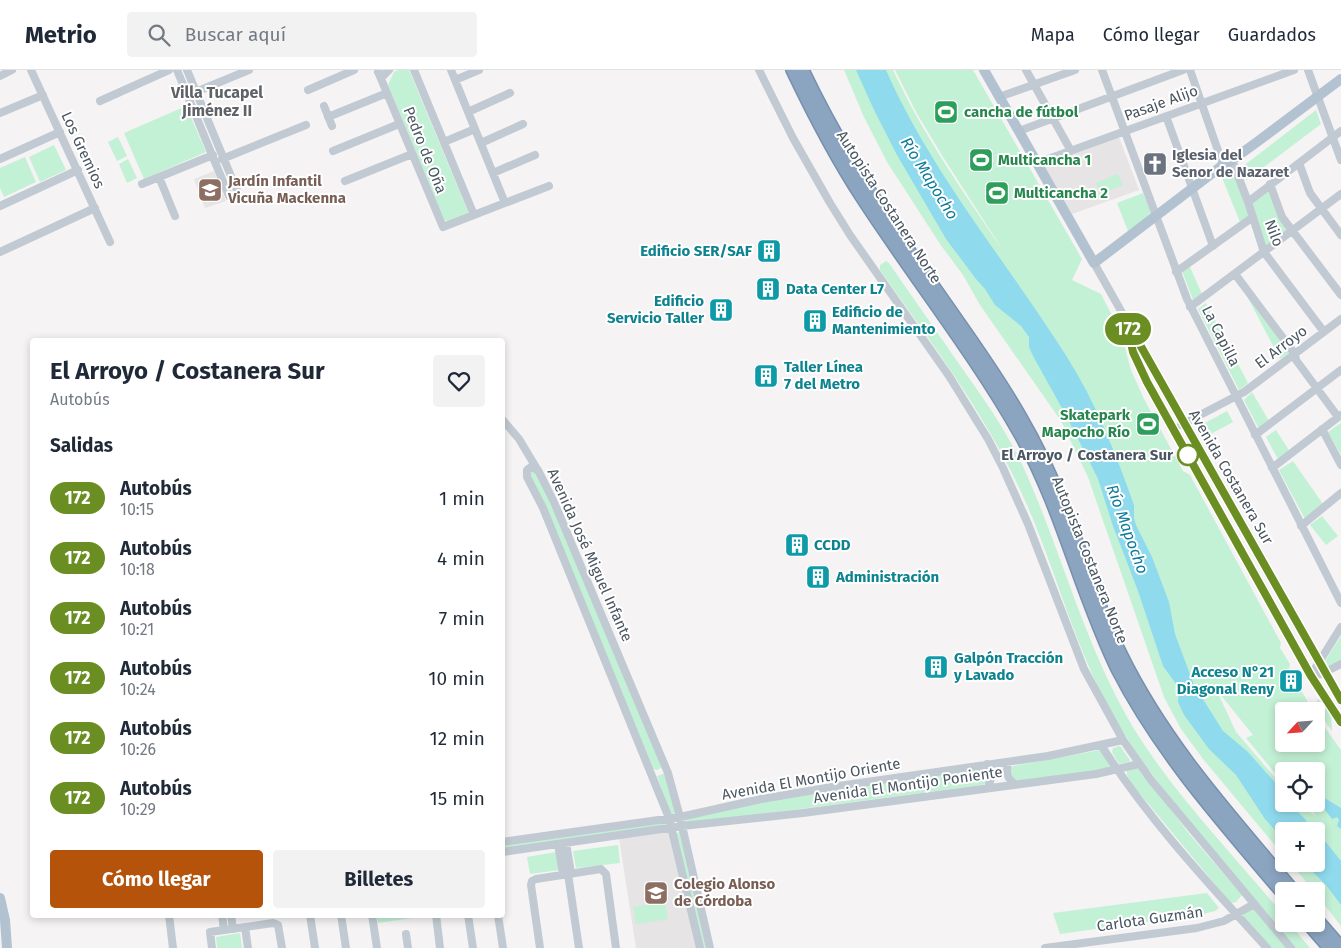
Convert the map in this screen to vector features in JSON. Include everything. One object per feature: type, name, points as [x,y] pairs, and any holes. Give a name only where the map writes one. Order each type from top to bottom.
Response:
[{"type":"highway","name":"Autopista Costanera Norte","points":[[792,70],[824,135],[848,176],[980,370],[1022,439],[1044,483],[1108,648],[1143,716],[1184,774],[1275,884]]},
{"type":"highway","name":"Autopista Costanera Norte","points":[[803,70],[841,144],[868,190],[988,364],[1030,434],[1062,502],[1119,651],[1152,712],[1204,784],[1286,882]]},
{"type":"highway","points":[[1325,928],[1341,947]]},
{"type":"highway","points":[[1315,932],[1329,948]]},
{"type":"main road","name":"Avenida Costanera Sur","points":[[984,70],[1094,263]]},
{"type":"main road","points":[[1094,263],[1316,94],[1341,72]]},
{"type":"main road","points":[[1316,94],[1341,79]]},
{"type":"main road","points":[[0,902],[7,948]]},
{"type":"street","points":[[0,76],[12,70]]},
{"type":"street","name":"Los Gremios","points":[[31,70],[110,242]]},
{"type":"street","points":[[100,101],[169,70]]},
{"type":"street","points":[[178,70],[229,196]]},
{"type":"street","points":[[187,70],[238,193]]},
{"type":"street","points":[[188,95],[248,70]]},
{"type":"street","points":[[308,90],[354,70]]},
{"type":"street","points":[[414,70],[474,215],[549,186]]},
{"type":"street","points":[[451,70],[505,203]]},
{"type":"street","points":[[455,80],[480,70]]},
{"type":"street","points":[[759,70],[784,121],[825,196],[948,376],[992,446],[1028,524],[1084,669],[1123,740],[1139,764],[1290,948]]},
{"type":"street","points":[[1026,70],[1071,151]]},
{"type":"street","points":[[999,97],[1075,70]]},
{"type":"street","name":"La Capilla","points":[[1102,70],[1190,307],[1341,603]]},
{"type":"street","points":[[1019,131],[1183,70]]},
{"type":"street","name":"Nilo","points":[[1190,70],[1227,162],[1248,202],[1264,252],[1324,332]]},
{"type":"street","name":"Pasaje Alijo","points":[[1037,163],[1294,70]]},
{"type":"street","points":[[1308,70],[1341,160]]},
{"type":"street","name":"Pedro de Oña","points":[[383,73],[387,93],[399,124],[443,227],[474,215]]},
{"type":"street","points":[[328,117],[387,93]]},
{"type":"street","points":[[468,112],[510,93]]},
{"type":"street","points":[[0,113],[43,95]]},
{"type":"street","points":[[324,106],[332,126]]},
{"type":"street","points":[[1166,116],[1213,246]]},
{"type":"street","points":[[333,151],[399,124]]},
{"type":"street","points":[[481,143],[523,124]]},
{"type":"street","points":[[142,184],[214,158],[225,158],[306,125]]},
{"type":"street","points":[[444,142],[475,129]]},
{"type":"street","points":[[1248,202],[1341,131]]},
{"type":"street","points":[[0,159],[60,132]]},
{"type":"street","points":[[345,182],[412,154]]},
{"type":"street","points":[[493,173],[535,155]]},
{"type":"street","points":[[1299,163],[1310,194],[1341,235]]},
{"type":"street","points":[[0,206],[78,170]]},
{"type":"street","points":[[159,177],[175,216]]},
{"type":"street","points":[[1270,184],[1279,211],[1341,295]]},
{"type":"street","points":[[1190,307],[1341,194]]},
{"type":"street","points":[[0,252],[95,208]]},
{"type":"street","points":[[1176,272],[1253,217]]},
{"type":"street","name":"Avenida Costanera Sur","points":[[1094,263],[1244,527],[1324,673],[1341,700]]},
{"type":"street","points":[[1235,274],[1295,354],[1296,360],[1316,388],[1340,416],[1272,468]]},
{"type":"street","name":"El Arroyo","points":[[1175,432],[1184,424],[1236,397],[1341,319]]},
{"type":"street","name":"Avenida Costanera Sur","points":[[1126,320],[1138,364],[1311,676],[1341,722]]},
{"type":"street","points":[[1255,435],[1341,370]]},
{"type":"street","points":[[505,423],[519,439],[537,469]]},
{"type":"street","points":[[1322,430],[1341,465]]},
{"type":"street","name":"Avenida José Miguel Infante","points":[[700,948],[669,818],[543,508],[527,477],[528,469],[532,467],[537,469],[549,490],[665,766],[680,817],[710,948]]},
{"type":"street","points":[[1301,526],[1341,493]]},
{"type":"street","points":[[1232,533],[1238,532],[1244,527]]},
{"type":"street","points":[[1240,548],[1252,542]]},
{"type":"street","points":[[1311,676],[1341,627]]},
{"type":"street","points":[[1311,676],[1324,673],[1341,664]]},
{"type":"street","name":"Avenida El Montijo Oriente","points":[[505,842],[680,817],[760,799],[1065,753],[1123,740]]},
{"type":"street","points":[[1101,745],[1156,823],[1267,948]]},
{"type":"street","points":[[1009,762],[1007,775],[1015,784]]},
{"type":"street","points":[[987,764],[991,778],[988,788]]},
{"type":"street","name":"Avenida El Montijo Poniente","points":[[505,852],[682,826],[803,813],[988,788],[1117,770],[1139,764]]},
{"type":"street","points":[[650,771],[658,772],[665,766]]},
{"type":"street","points":[[566,843],[567,874],[579,948]]},
{"type":"street","points":[[558,844],[567,874]]},
{"type":"street","points":[[540,948],[531,884],[536,879],[601,869],[606,874],[616,948]]},
{"type":"street","name":"Carlota Guzmán","points":[[1050,948],[1197,928],[1224,921],[1254,904]]},
{"type":"street","points":[[169,918],[173,948]]},
{"type":"street","points":[[222,918],[224,930]]},
{"type":"street","points":[[231,918],[233,929]]},
{"type":"street","points":[[310,918],[315,948]]},
{"type":"street","points":[[341,918],[346,948]]},
{"type":"street","points":[[372,918],[377,948]]},
{"type":"street","points":[[436,918],[440,948]]},
{"type":"street","points":[[468,918],[473,948]]},
{"type":"street","points":[[498,918],[503,948]]},
{"type":"street","points":[[212,948],[210,932],[273,923],[278,925],[282,948]]},
{"type":"street","points":[[244,927],[248,948]]},
{"type":"street","points":[[406,934],[408,948]]},
{"type":"shaded area","points":[[1119,137],[1139,190],[1072,214],[1043,165]]},
{"type":"shaded area","name":"Jardín Infantil Vicuña Mackenna","points":[[214,171],[226,201],[205,208],[194,179]]},
{"type":"shaded area","name":"Colegio Alonso de Córdoba","points":[[670,831],[698,948],[636,948],[619,838]]},
{"type":"green space","points":[[409,70],[469,214],[448,221],[444,220],[388,85],[394,72]]},
{"type":"green space","points":[[844,70],[893,70],[931,141],[1004,252],[916,112],[895,70],[973,70],[1082,259],[1072,280],[1101,294],[1121,333],[1131,370],[1144,399],[1183,471],[1190,475],[1281,643],[1280,648],[1290,664],[1288,672],[1308,702],[1275,702],[1275,752],[1325,752],[1325,728],[1341,750],[1341,926],[1325,906],[1325,882],[1306,882],[1298,872],[1325,872],[1325,822],[1275,822],[1275,845],[1203,759],[1181,729],[1164,697],[1088,477],[1061,421],[980,305],[963,275],[940,244],[887,162],[864,117]],"holes":[[[1216,689],[1253,735],[1246,738],[1275,773],[1275,762],[1325,762],[1325,812],[1313,812],[1316,816],[1310,812],[1275,812],[1275,778],[1236,732]]]},
{"type":"green space","points":[[186,106],[206,152],[144,179],[124,133]]},
{"type":"green space","points":[[1316,110],[1321,124],[1247,180],[1242,167]]},
{"type":"green space","points":[[118,137],[127,156],[117,161],[108,142]]},
{"type":"green space","points":[[54,145],[66,170],[40,182],[29,157]]},
{"type":"green space","points":[[25,157],[36,182],[4,197],[0,188],[0,168]]},
{"type":"green space","points":[[128,159],[137,178],[127,183],[119,164]]},
{"type":"green space","points":[[1232,168],[1249,216],[1240,222],[1221,175]]},
{"type":"green space","points":[[1118,174],[1123,185],[1100,194],[1096,183]]},
{"type":"green space","points":[[1268,189],[1290,232],[1265,250],[1250,202]]},
{"type":"green space","points":[[1143,193],[1152,215],[1128,231],[1117,203]]},
{"type":"green space","points":[[886,261],[889,263],[996,417],[1012,444],[1040,506],[1103,670],[1136,732],[1152,757],[1188,804],[1275,906],[1275,925],[1154,777],[1122,730],[1087,663],[1038,531],[996,443],[940,355],[880,270],[880,265]]},
{"type":"green space","points":[[1189,265],[1202,294],[1193,300],[1182,271]]},
{"type":"green space","points":[[1240,283],[1293,350],[1280,359]]},
{"type":"green space","points":[[1206,303],[1248,383],[1239,390],[1198,309]]},
{"type":"green space","points":[[1252,392],[1269,421],[1259,429],[1244,400]]},
{"type":"green space","points":[[1227,411],[1233,422],[1209,435],[1203,424]]},
{"type":"green space","points":[[1341,423],[1341,455],[1328,432]]},
{"type":"green space","points":[[1276,430],[1290,452],[1279,461],[1266,437]]},
{"type":"green space","points":[[1293,461],[1323,504],[1305,519],[1279,470]]},
{"type":"green space","points":[[531,471],[535,471],[550,500],[660,763],[661,768],[657,770],[653,769],[530,475]]},
{"type":"green space","points":[[1322,516],[1338,536],[1326,545],[1310,525]]},
{"type":"green space","points":[[1341,636],[1341,660],[1328,666],[1325,661]]},
{"type":"green space","points":[[1325,708],[1331,715],[1332,731],[1325,721]]},
{"type":"green space","points":[[1120,746],[1130,760],[1129,762],[1119,764],[1112,752],[1113,748]]},
{"type":"green space","points":[[1100,750],[1111,767],[1108,769],[1015,782],[1010,770],[1013,766]]},
{"type":"green space","points":[[983,768],[986,772],[988,783],[982,785],[686,824],[684,820],[685,818],[752,803]]},
{"type":"green space","points":[[1139,768],[1190,835],[1242,895],[1236,902],[1232,903],[1229,901],[1131,783],[1127,771]]},
{"type":"green space","points":[[665,773],[676,812],[674,814],[670,813],[657,776]]},
{"type":"green space","points":[[667,822],[667,826],[505,849],[505,844]]},
{"type":"green space","points":[[680,831],[707,948],[702,948],[676,834]]},
{"type":"green space","points":[[618,845],[620,863],[576,868],[573,851]]},
{"type":"green space","points":[[556,852],[559,870],[530,874],[527,857]]},
{"type":"green space","points":[[1207,893],[1219,908],[1215,911],[1060,934],[1053,913]]},
{"type":"green space","points":[[665,902],[668,919],[636,924],[633,907]]},
{"type":"green space","points":[[1254,909],[1287,948],[1270,948],[1242,917],[1243,913]]},
{"type":"green space","points":[[377,918],[412,918],[378,923]]},
{"type":"green space","points":[[1281,932],[1297,932],[1310,948],[1295,948]]},
{"type":"green space","points":[[240,933],[242,948],[217,948],[216,937]]},
{"type":"water","name":"Río Mapocho","points":[[856,70],[886,70],[925,145],[971,217],[1067,357],[1105,429],[1120,467],[1134,505],[1136,525],[1152,557],[1169,602],[1175,634],[1194,685],[1223,731],[1247,751],[1275,782],[1275,812],[1298,812],[1307,822],[1275,822],[1275,830],[1265,819],[1236,775],[1209,749],[1184,715],[1178,702],[1179,688],[1163,666],[1098,479],[1068,419],[1033,356],[1029,347],[1029,337],[1021,326],[995,305],[985,289],[946,239],[897,155]]},
{"type":"water","points":[[1325,798],[1341,808],[1341,829],[1337,826],[1339,820],[1337,817],[1332,819],[1325,810]]},
{"type":"water","points":[[1325,841],[1341,861],[1341,905],[1325,882],[1313,872],[1325,872]]},
{"type":"bus line","name":"172","points":[[1341,700],[1324,673],[1244,527],[1126,320],[1133,352],[1147,382],[1311,676],[1341,722]]},
{"type":"place","name":"cancha de fútbol","points":[[946,112]]},
{"type":"place","name":"Multicancha 1","points":[[981,160]]},
{"type":"place","name":"Iglesia del Senor de Nazaret","points":[[1155,164]]},
{"type":"place","name":"Jardín Infantil Vicuña Mackenna","points":[[210,190]]},
{"type":"place","name":"Multicancha 2","points":[[997,193]]},
{"type":"place","name":"Edificio SER/SAF","points":[[769,251]]},
{"type":"place","name":"Data Center L7","points":[[768,289]]},
{"type":"place","name":"Edificio Servicio Taller","points":[[721,310]]},
{"type":"place","name":"Edificio de Mantenimiento","points":[[815,321]]},
{"type":"place","name":"Taller Línea 7 del Metro","points":[[766,376]]},
{"type":"place","name":"Skatepark Mapocho Río","points":[[1148,424]]},
{"type":"place","name":"El Arroyo / Costanera Sur","points":[[1188,455]]},
{"type":"place","name":"CCDD","points":[[797,545]]},
{"type":"place","name":"Administración","points":[[818,577]]},
{"type":"place","name":"Galpón Tracción y Lavado","points":[[936,667]]},
{"type":"place","name":"Acceso N°21 Diagonal Reny","points":[[1291,681]]},
{"type":"place","name":"Colegio Alonso de Córdoba","points":[[656,893]]},
{"type":"district","name":"Villa Tucapel Jiménez II","points":[[217,101]]}]
